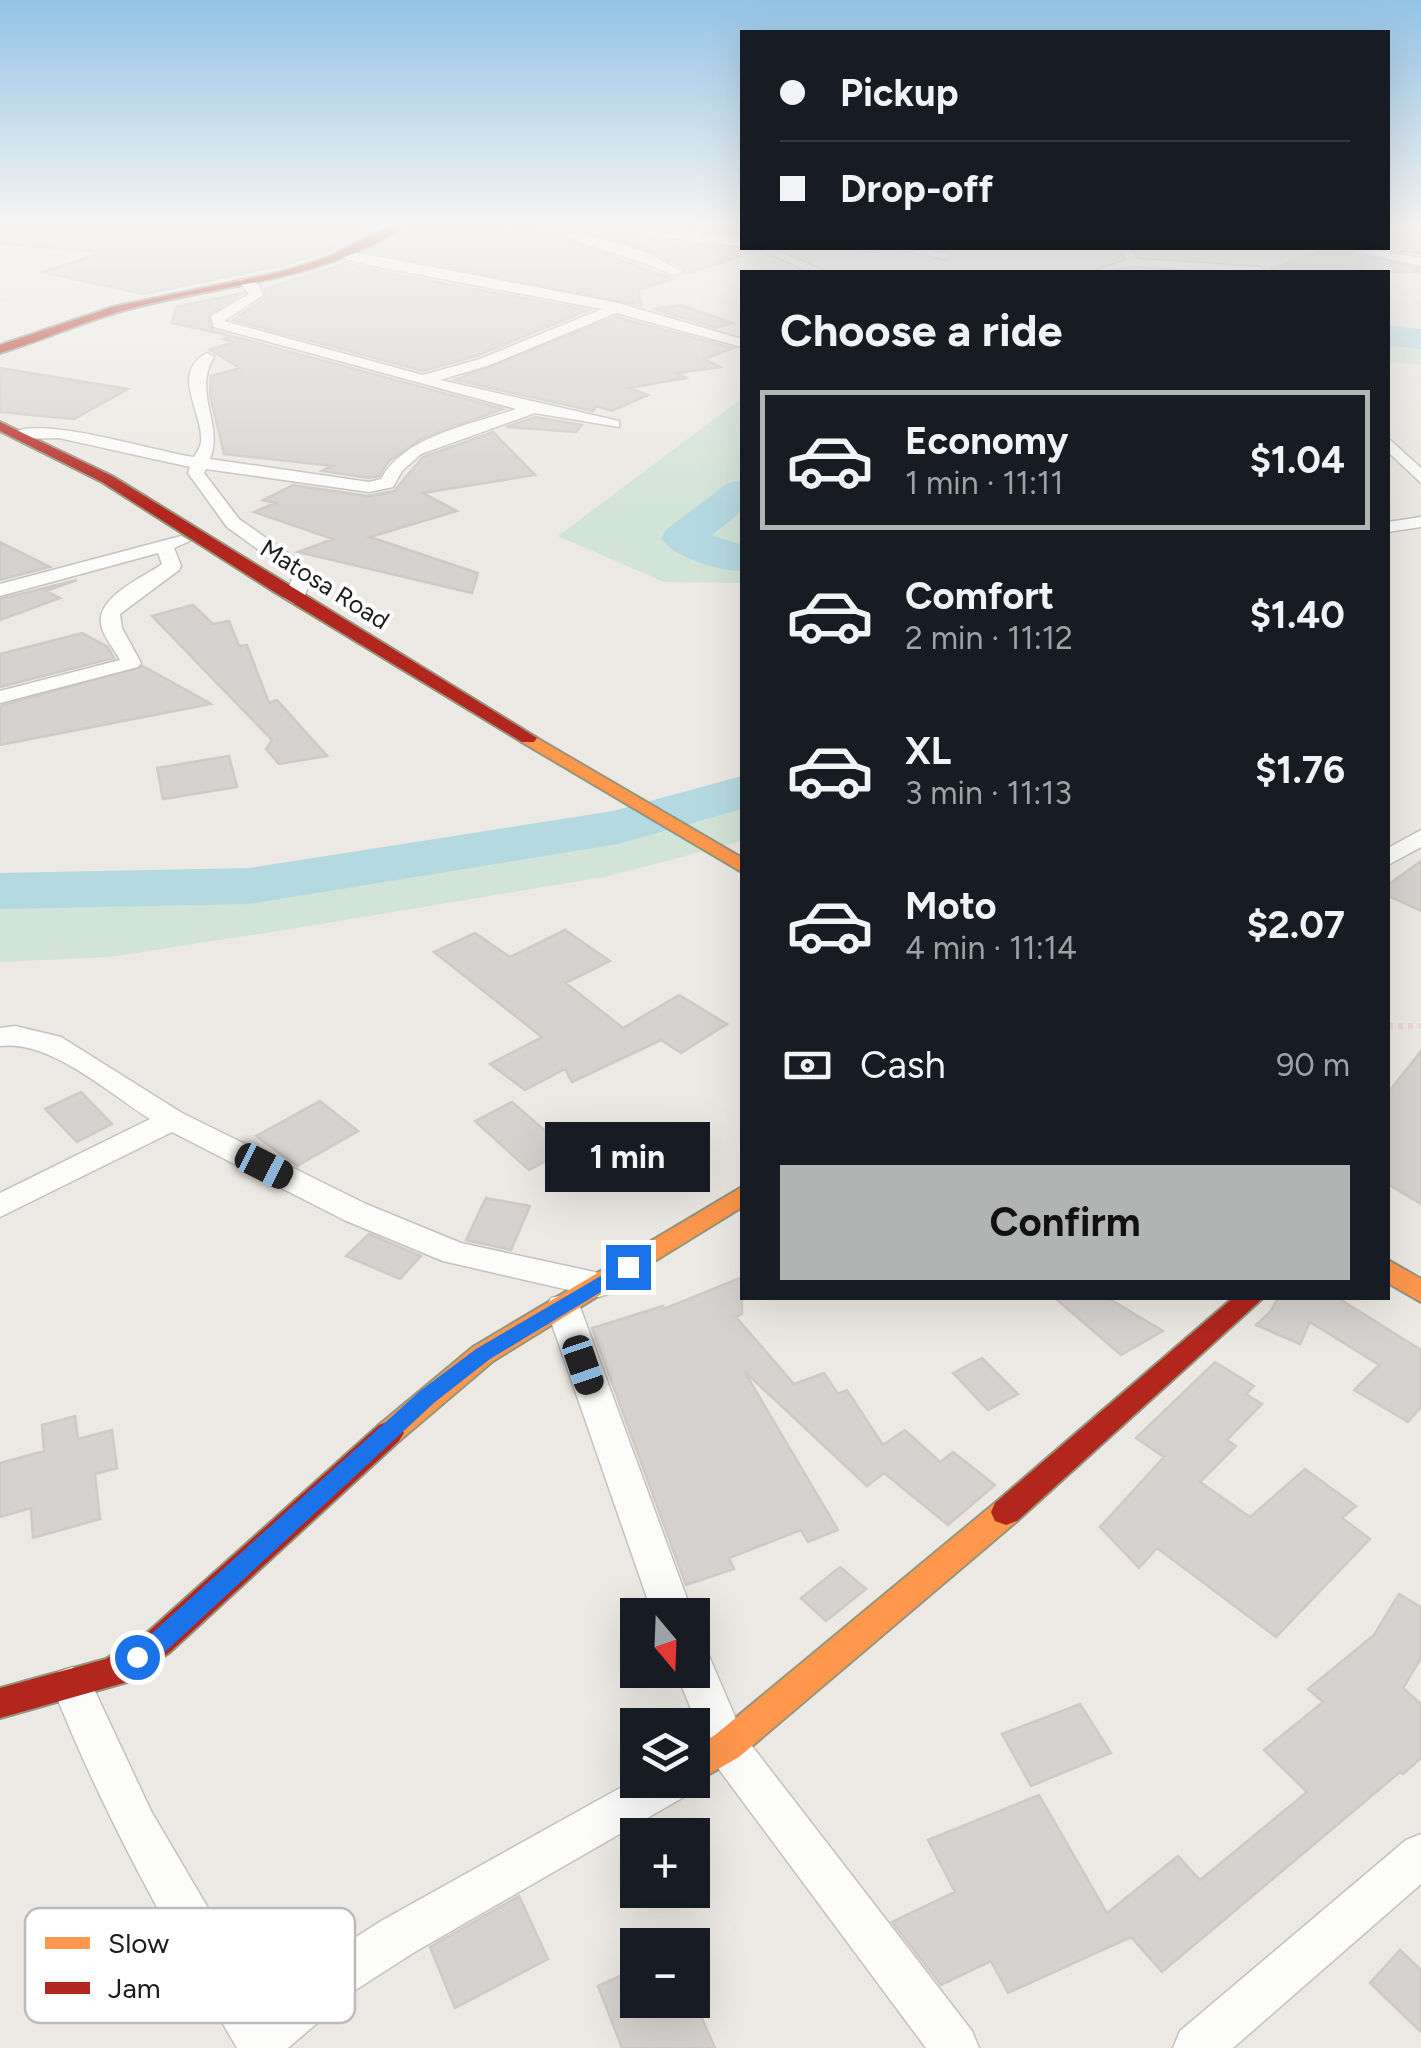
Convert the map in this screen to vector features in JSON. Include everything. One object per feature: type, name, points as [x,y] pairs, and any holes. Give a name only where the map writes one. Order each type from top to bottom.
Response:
[{"type":"street","points":[[0,349],[94,317]]},
{"type":"street","points":[[220,317],[216,319],[219,324],[423,380],[614,424]]},
{"type":"street","points":[[423,380],[486,362],[597,317]]},
{"type":"street","points":[[648,317],[740,343]]},
{"type":"street","points":[[207,357],[197,373],[196,400],[210,442],[196,473],[233,524],[295,567],[302,577],[294,598]]},
{"type":"street","points":[[9,430],[58,433],[198,463],[369,487],[387,482],[404,458],[416,451],[533,408]]},
{"type":"street","name":"Matosa Road","points":[[9,430],[106,479],[294,598],[740,865]]},
{"type":"street","points":[[1390,445],[1421,478]]},
{"type":"street","points":[[1390,527],[1421,522]]},
{"type":"street","points":[[0,590],[197,536]]},
{"type":"street","points":[[0,697],[131,663],[109,625],[108,615],[172,566],[164,546]]},
{"type":"street","points":[[0,1037],[15,1034],[52,1043],[172,1120],[356,1212],[454,1254],[598,1285]]},
{"type":"street","points":[[0,1206],[172,1120]]},
{"type":"street","points":[[0,1702],[115,1672],[159,1642],[428,1396],[483,1354],[740,1197]]},
{"type":"street","points":[[1390,1271],[1421,1292]]},
{"type":"street","points":[[955,2048],[710,1757],[972,1541],[1248,1300]]},
{"type":"street","points":[[563,1306],[668,1598]]},
{"type":"street","points":[[72,1686],[91,1736],[154,1864],[180,1908]]},
{"type":"street","points":[[355,1963],[642,1798]]},
{"type":"street","points":[[1197,2048],[1421,1855]]},
{"type":"street","points":[[262,2044],[285,2023]]},
{"type":"path","points":[[1390,1026],[1421,1026]]},
{"type":"green space","points":[[1390,324],[1421,330],[1421,365],[1390,362]]},
{"type":"green space","points":[[740,400],[740,583],[664,582],[558,536]]},
{"type":"green space","points":[[740,793],[740,842],[605,877],[110,957],[0,962],[0,891],[83,880],[372,864]]},
{"type":"building","points":[[174,317],[208,317],[213,331],[503,409],[421,439],[389,461],[379,476],[369,478],[322,471],[333,466],[224,454],[210,395],[211,376],[240,368],[210,350],[233,342],[223,339],[231,336],[172,323]]},
{"type":"building","points":[[238,317],[573,317],[479,355],[423,371],[233,320]]},
{"type":"building","points":[[616,317],[733,348],[705,359],[720,367],[678,373],[686,378],[629,388],[648,395],[612,411],[596,406],[593,411],[455,380]]},
{"type":"building","points":[[678,317],[714,317],[732,323],[716,328]]},
{"type":"building","points":[[0,368],[128,389],[74,419],[0,412]]},
{"type":"building","points":[[535,417],[582,425],[576,432],[506,427]]},
{"type":"building","points":[[493,432],[535,475],[423,493],[457,511],[370,537],[478,573],[472,593],[298,552],[333,539],[254,512],[275,503],[263,500],[293,485],[368,496],[394,491],[423,457]]},
{"type":"building","points":[[0,542],[50,567],[0,580]]},
{"type":"building","points":[[77,580],[46,591],[60,598],[0,620],[0,599]]},
{"type":"building","points":[[193,605],[213,624],[229,621],[239,646],[247,645],[269,703],[277,700],[327,756],[279,764],[266,749],[272,740],[152,616]]},
{"type":"building","points":[[82,633],[108,647],[114,658],[0,687],[0,654]]},
{"type":"building","points":[[143,666],[211,704],[0,745],[0,706]]},
{"type":"building","points":[[229,756],[237,787],[163,799],[157,768]]},
{"type":"building","points":[[1421,861],[1421,911],[1390,897],[1390,884]]},
{"type":"building","points":[[565,930],[610,961],[566,983],[623,1028],[679,995],[727,1024],[681,1053],[661,1040],[572,1082],[565,1069],[525,1090],[490,1064],[542,1037],[434,952],[475,933],[510,957]]},
{"type":"building","points":[[1421,1051],[1421,1204],[1390,1185],[1390,1090]]},
{"type":"building","points":[[81,1092],[112,1124],[77,1142],[45,1109]]},
{"type":"building","points":[[320,1101],[358,1131],[297,1166],[256,1136]]},
{"type":"building","points":[[512,1102],[567,1150],[529,1170],[475,1121]]},
{"type":"building","points":[[629,1128],[660,1158],[614,1179],[584,1148]]},
{"type":"building","points":[[486,1198],[530,1206],[511,1250],[466,1240]]},
{"type":"building","points":[[369,1234],[421,1256],[400,1279],[346,1256]]},
{"type":"building","points":[[740,1278],[742,1314],[736,1317],[794,1384],[824,1373],[838,1394],[847,1390],[883,1445],[905,1430],[940,1462],[953,1452],[995,1485],[948,1525],[884,1473],[867,1486],[744,1371],[838,1530],[808,1542],[801,1530],[729,1558],[734,1569],[686,1585],[592,1328],[663,1306],[664,1309]]},
{"type":"building","points":[[1057,1300],[1111,1300],[1163,1331],[1121,1355]]},
{"type":"building","points":[[1277,1300],[1341,1300],[1421,1350],[1421,1407],[1408,1422],[1354,1390],[1379,1365],[1310,1322],[1300,1344],[1256,1325]]},
{"type":"building","points":[[982,1358],[1018,1394],[988,1410],[953,1373]]},
{"type":"building","points":[[1215,1362],[1254,1386],[1246,1394],[1262,1404],[1227,1440],[1236,1446],[1200,1482],[1250,1517],[1305,1469],[1356,1506],[1342,1518],[1370,1539],[1276,1637],[1157,1548],[1139,1568],[1100,1527],[1164,1457],[1136,1438]]},
{"type":"building","points":[[75,1416],[78,1439],[112,1430],[117,1468],[95,1474],[100,1519],[33,1538],[31,1508],[0,1517],[0,1463],[44,1451],[42,1425]]},
{"type":"building","points":[[840,1567],[866,1589],[826,1621],[801,1598]]},
{"type":"building","points":[[1399,1594],[1421,1607],[1421,1658],[1403,1688],[1421,1704],[1421,1758],[1162,1972],[1131,1937],[1008,1993],[991,1961],[941,1985],[892,1922],[955,1892],[928,1840],[1039,1795],[1107,1913],[1178,1856],[1200,1880],[1307,1792],[1264,1750],[1323,1702],[1308,1689],[1374,1635]]},
{"type":"building","points":[[1080,1704],[1111,1753],[1031,1786],[1002,1734]]},
{"type":"building","points":[[519,1896],[548,1959],[455,2008],[430,1947]]},
{"type":"building","points":[[1400,1950],[1421,1970],[1421,2032],[1370,1983]]},
{"type":"building","points":[[620,1976],[620,2018],[702,2018],[715,2048],[622,2048],[598,1986]]},
{"type":"waterway","points":[[1390,336],[1421,339]]},
{"type":"waterway","points":[[740,494],[682,538],[740,558]]},
{"type":"waterway","points":[[0,891],[249,886],[618,827],[740,793]]},
{"type":"traffic: slow","points":[[528,738],[740,865]]},
{"type":"traffic: slow","points":[[389,1433],[483,1354],[740,1197]]},
{"type":"traffic: slow","points":[[1390,1271],[1421,1292]]},
{"type":"traffic: slow","points":[[710,1757],[1006,1512]]},
{"type":"traffic: jam","points":[[0,349],[95,317]]},
{"type":"traffic: jam","points":[[0,426],[107,479],[278,588],[528,738]]},
{"type":"traffic: jam","points":[[1006,1512],[1248,1300]]},
{"type":"traffic: jam","points":[[0,1703],[115,1672],[159,1642],[389,1433]]},
{"type":"route","points":[[137,1657],[159,1642],[428,1396],[483,1354],[628,1267]]}]
